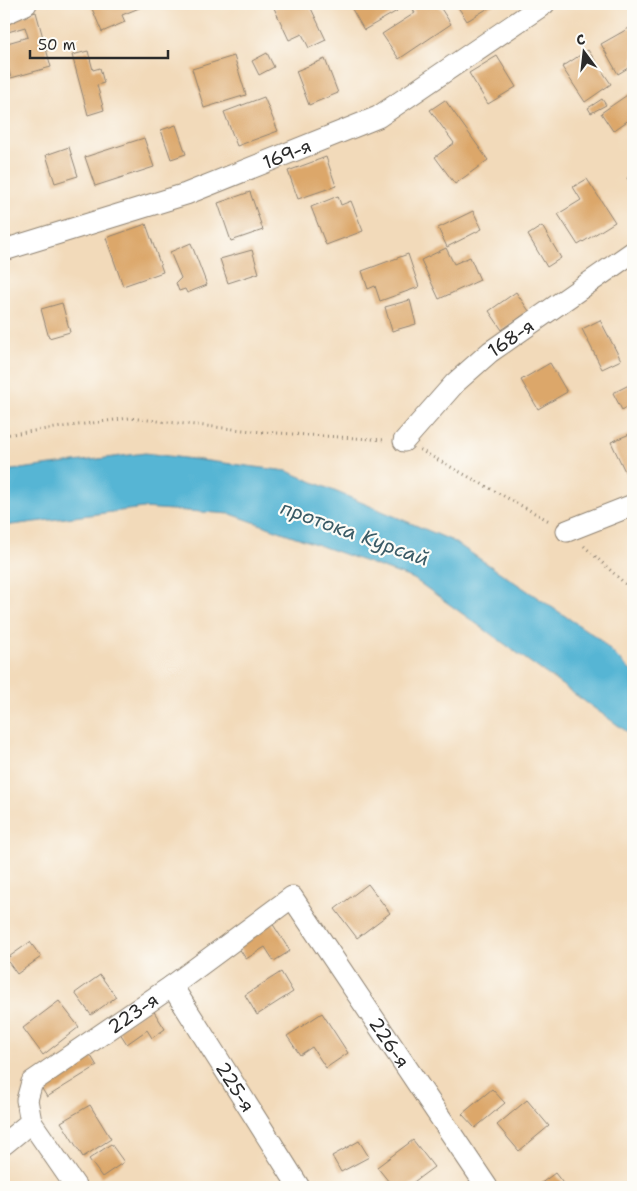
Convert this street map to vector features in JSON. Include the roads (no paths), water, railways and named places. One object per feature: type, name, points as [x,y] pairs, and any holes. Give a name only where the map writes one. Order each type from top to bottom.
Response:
[{"type":"street","points":[[4,14],[26,4]]},
{"type":"street","name":"169-я","points":[[4,250],[186,194],[378,117],[544,4]]},
{"type":"street","name":"168-я","points":[[404,441],[454,383],[490,352],[633,252]]},
{"type":"street","points":[[567,531],[633,504]]},
{"type":"street","name":"223-я","points":[[31,1122],[27,1100],[32,1082],[172,986],[292,897]]},
{"type":"street","name":"226-я","points":[[292,897],[487,1187]]},
{"type":"street","name":"225-я","points":[[172,986],[299,1187]]},
{"type":"street","points":[[4,1144],[31,1122],[76,1187]]},
{"type":"water","name":"протока Курсай","points":[[145,453],[287,471],[453,541],[598,638],[633,673],[633,736],[414,579],[231,514],[143,508],[4,526],[4,471]]}]
